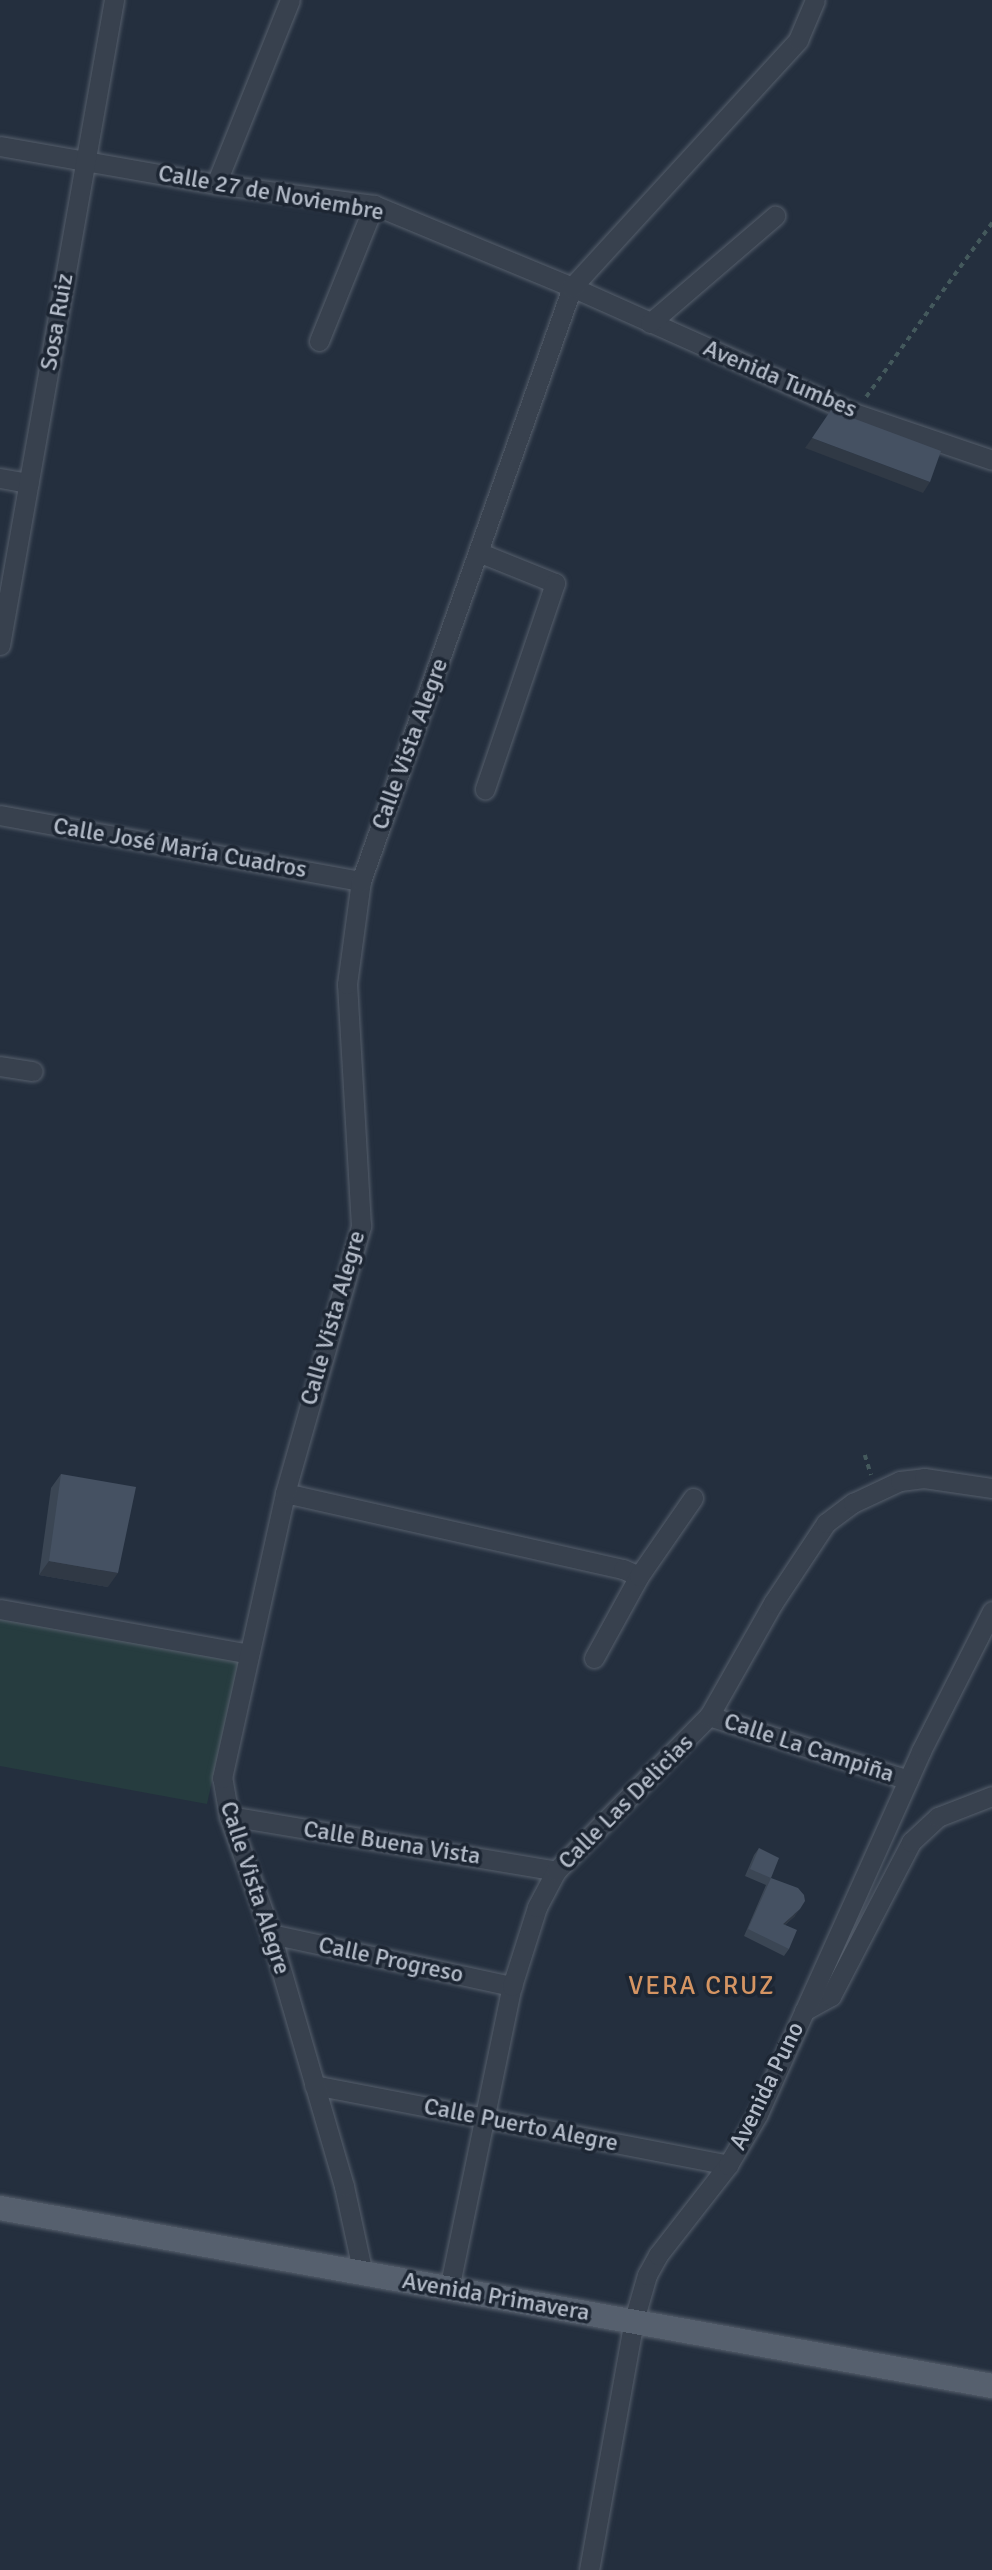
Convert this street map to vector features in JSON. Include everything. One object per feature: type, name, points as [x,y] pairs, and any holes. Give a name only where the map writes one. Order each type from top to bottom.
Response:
[{"type":"main road","name":"Avenida Primavera","points":[[0,2208],[992,2386]]},
{"type":"street","name":"Sosa Ruiz","points":[[0,645],[114,0]]},
{"type":"street","points":[[216,184],[290,0]]},
{"type":"street","points":[[572,287],[798,40],[815,0]]},
{"type":"street","name":"Calle 27 de Noviembre","points":[[0,146],[216,184],[373,205],[572,287]]},
{"type":"street","points":[[319,341],[373,205]]},
{"type":"street","points":[[650,323],[775,216]]},
{"type":"street","name":"Avenida Tumbes","points":[[572,287],[854,413],[992,460]]},
{"type":"street","name":"Calle Vista Alegre","points":[[363,2274],[344,2186],[271,1934],[229,1816],[222,1778],[285,1493],[361,1226],[347,984],[361,881],[572,287]]},
{"type":"street","points":[[0,478],[29,483]]},
{"type":"street","points":[[478,552],[555,583],[485,789]]},
{"type":"street","name":"Calle José María Cuadros","points":[[0,815],[361,881]]},
{"type":"street","points":[[0,1066],[33,1071]]},
{"type":"street","name":"Calle Las Delicias","points":[[449,2289],[512,1986],[537,1907],[556,1871],[709,1716],[809,1544],[826,1523],[876,1490],[900,1481],[924,1478],[992,1488]]},
{"type":"street","points":[[285,1493],[623,1569],[639,1576]]},
{"type":"street","points":[[594,1658],[639,1576],[694,1498]]},
{"type":"street","points":[[0,1609],[249,1654]]},
{"type":"street","name":"Avenida Puno","points":[[590,2570],[634,2320],[647,2275],[658,2255],[728,2165],[758,2114],[908,1780],[992,1611]]},
{"type":"street","name":"Calle La Campiña","points":[[709,1716],[908,1780]]},
{"type":"street","points":[[804,2011],[831,1996],[911,1842],[938,1817],[992,1796]]},
{"type":"street","name":"Calle Buena Vista","points":[[229,1816],[556,1871]]},
{"type":"street","name":"Calle Progreso","points":[[271,1934],[512,1986]]},
{"type":"street","name":"Calle Puerto Alegre","points":[[314,2085],[728,2165]]},
{"type":"path","points":[[854,413],[992,223]]},
{"type":"green space","points":[[0,1616],[239,1660],[207,1804],[0,1766]]},
{"type":"building","points":[[831,410],[941,451],[930,482],[812,438]]},
{"type":"building","points":[[61,1474],[136,1487],[118,1573],[49,1561]]},
{"type":"building","points":[[759,1848],[779,1858],[771,1878],[750,1869]]},
{"type":"building","points":[[771,1878],[798,1888],[804,1895],[805,1901],[800,1909],[783,1924],[797,1930],[789,1949],[748,1929]]},
{"type":"district","name":"VERA CRUZ","points":[[702,1987]]}]
